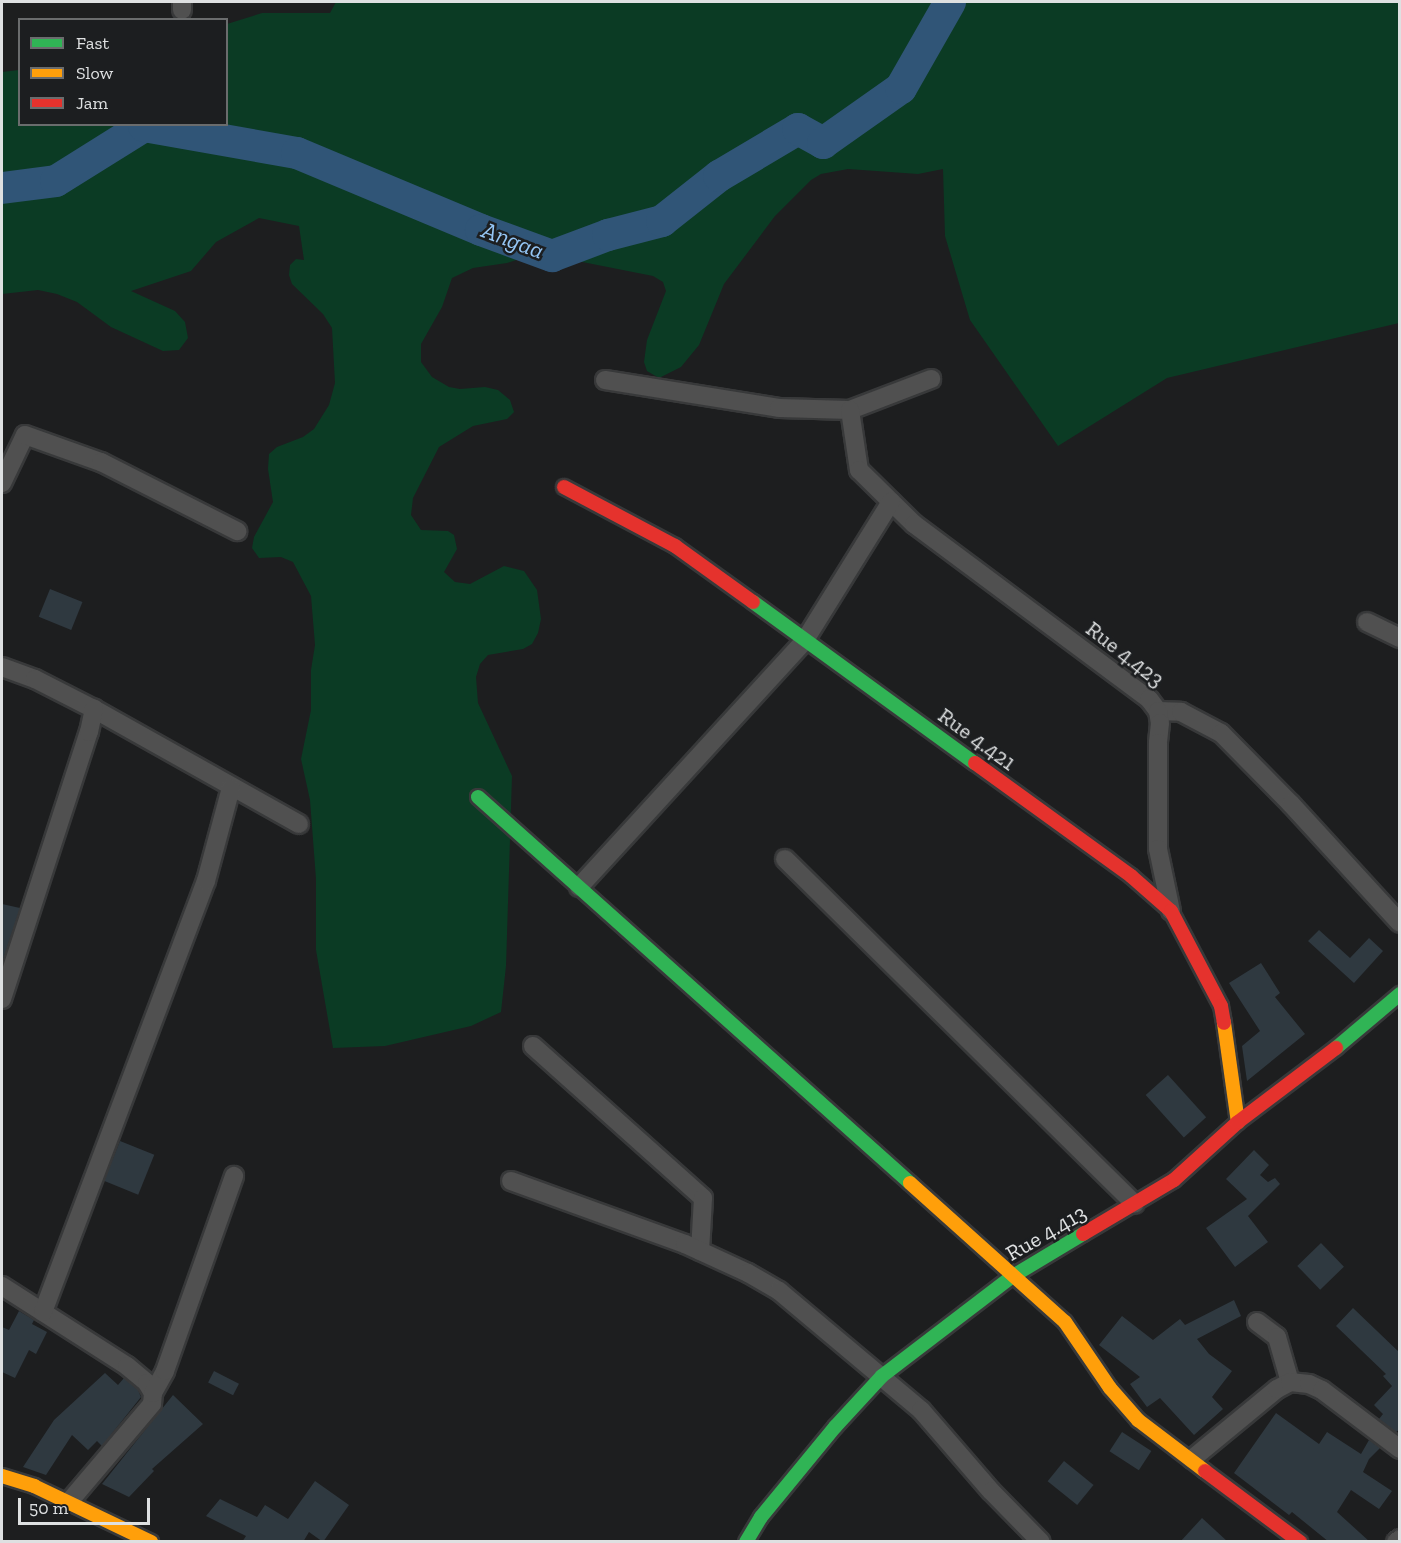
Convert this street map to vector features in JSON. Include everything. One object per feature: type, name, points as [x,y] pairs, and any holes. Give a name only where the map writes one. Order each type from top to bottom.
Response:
[{"type":"street","points":[[605,380],[779,408],[850,410],[931,379]]},
{"type":"street","name":"Rue 4.423","points":[[850,410],[859,470],[914,524],[1149,699],[1158,711],[1181,712],[1221,733],[1292,804],[1400,923]]},
{"type":"street","points":[[2,483],[25,435],[101,462],[237,531]]},
{"type":"street","name":"Rue 4.421","points":[[564,487],[675,546],[1131,876],[1171,911],[1221,1006],[1238,1122]]},
{"type":"street","points":[[579,887],[805,640],[891,502]]},
{"type":"street","points":[[1367,622],[1400,638]]},
{"type":"street","points":[[2,667],[36,679],[94,709],[231,788],[299,824]]},
{"type":"street","points":[[2,999],[89,732],[94,709]]},
{"type":"street","points":[[1158,711],[1160,723],[1158,849],[1171,911]]},
{"type":"street","points":[[43,1312],[206,881],[231,788]]},
{"type":"street","points":[[478,797],[1065,1322],[1110,1388],[1138,1420],[1300,1542]]},
{"type":"street","points":[[785,858],[1135,1204]]},
{"type":"street","name":"Rue 4.413","points":[[746,1542],[761,1517],[820,1445],[882,1376],[1013,1276],[1174,1180],[1238,1122],[1364,1026],[1400,994]]},
{"type":"street","points":[[533,1046],[703,1198],[700,1251]]},
{"type":"street","points":[[69,1502],[152,1404],[153,1393],[165,1371],[234,1176]]},
{"type":"street","points":[[510,1181],[700,1251],[748,1273],[779,1292],[921,1410],[991,1491],[1041,1542]]},
{"type":"street","points":[[2,1286],[126,1366],[147,1383],[153,1393]]},
{"type":"street","points":[[1257,1322],[1277,1337],[1290,1382]]},
{"type":"street","points":[[1192,1459],[1277,1389],[1290,1382],[1309,1384],[1322,1390],[1400,1449]]},
{"type":"street","points":[[2,1476],[34,1485],[151,1542]]},
{"type":"green space","points":[[336,2],[1399,2],[1399,323],[1167,378],[1058,446],[970,320],[945,236],[943,169],[918,174],[848,169],[821,174],[811,180],[775,216],[724,284],[699,345],[681,367],[659,378],[647,371],[644,362],[647,340],[666,291],[663,282],[653,276],[537,253],[507,263],[473,268],[452,278],[442,307],[421,344],[421,362],[432,377],[449,387],[460,389],[485,387],[498,390],[510,400],[514,412],[507,419],[473,426],[439,447],[413,498],[411,515],[421,530],[448,531],[454,535],[457,549],[444,572],[455,582],[470,584],[504,566],[524,571],[537,590],[541,619],[538,633],[532,644],[523,649],[488,655],[480,664],[476,677],[478,703],[512,776],[506,966],[501,1012],[471,1026],[385,1046],[333,1048],[316,950],[316,879],[310,800],[301,759],[311,710],[311,670],[315,645],[311,596],[293,562],[281,557],[259,558],[252,548],[254,537],[273,502],[268,469],[269,454],[277,447],[303,437],[314,429],[329,405],[335,383],[332,328],[323,314],[292,284],[289,275],[290,265],[296,259],[304,260],[299,226],[259,218],[216,242],[191,271],[131,291],[175,311],[185,322],[188,338],[179,350],[163,351],[111,327],[77,302],[57,294],[38,290],[2,294],[2,72],[18,70],[18,126],[228,126],[228,24],[262,13],[330,13]]},
{"type":"building","points":[[50,589],[82,602],[71,630],[39,617]]},
{"type":"building","points":[[2,904],[20,908],[2,963]]},
{"type":"building","points":[[1319,930],[1350,958],[1369,938],[1383,951],[1354,983],[1308,941]]},
{"type":"building","points":[[1261,963],[1280,993],[1275,997],[1305,1034],[1247,1081],[1242,1046],[1260,1031],[1229,983]]},
{"type":"building","points":[[1168,1075],[1206,1117],[1184,1137],[1146,1095]]},
{"type":"building","points":[[120,1141],[154,1155],[138,1195],[104,1181]]},
{"type":"building","points":[[1254,1150],[1269,1165],[1260,1175],[1268,1182],[1275,1178],[1280,1184],[1248,1216],[1268,1242],[1235,1267],[1206,1228],[1247,1199],[1226,1179]]},
{"type":"building","points":[[1321,1243],[1344,1267],[1320,1290],[1297,1266]]},
{"type":"building","points":[[1234,1300],[1241,1316],[1197,1339],[1209,1354],[1232,1371],[1212,1397],[1223,1409],[1194,1435],[1160,1398],[1147,1407],[1130,1384],[1140,1377],[1099,1345],[1122,1316],[1153,1340],[1180,1319],[1185,1325]]},
{"type":"building","points":[[1353,1308],[1400,1353],[1400,1429],[1396,1432],[1379,1419],[1383,1414],[1374,1405],[1392,1386],[1383,1376],[1386,1374],[1336,1326]]},
{"type":"building","points":[[19,1311],[34,1320],[32,1324],[47,1332],[36,1354],[29,1350],[15,1378],[2,1372],[2,1327],[9,1330]]},
{"type":"building","points":[[214,1371],[239,1384],[233,1395],[208,1383]]},
{"type":"building","points":[[105,1373],[118,1385],[124,1378],[138,1390],[141,1397],[102,1446],[97,1441],[88,1450],[72,1435],[46,1475],[23,1467],[54,1420]]},
{"type":"building","points":[[173,1395],[203,1424],[152,1469],[154,1471],[129,1497],[102,1484]]},
{"type":"building","points":[[1276,1413],[1319,1444],[1327,1432],[1361,1454],[1369,1440],[1380,1448],[1369,1459],[1363,1472],[1392,1491],[1379,1509],[1351,1490],[1337,1512],[1370,1542],[1329,1542],[1292,1512],[1289,1515],[1234,1473]]},
{"type":"building","points":[[1122,1432],[1151,1451],[1139,1470],[1109,1451]]},
{"type":"building","points":[[1064,1461],[1094,1485],[1077,1505],[1048,1481]]},
{"type":"building","points":[[315,1481],[349,1505],[323,1542],[309,1532],[303,1542],[242,1542],[246,1536],[206,1516],[220,1499],[257,1517],[265,1505],[288,1519]]},
{"type":"building","points":[[1202,1518],[1228,1542],[1180,1542]]},
{"type":"waterway","name":"Angaa","points":[[2,188],[56,181],[144,126],[297,153],[481,230],[552,256],[608,235],[662,221],[719,176],[798,129],[823,143],[901,88],[950,2]]},
{"type":"traffic: fast","points":[[753,602],[975,763]]},
{"type":"traffic: fast","points":[[478,797],[910,1183]]},
{"type":"traffic: fast","points":[[1336,1048],[1400,994]]},
{"type":"traffic: fast","points":[[746,1542],[761,1517],[835,1427],[882,1376],[1013,1276],[1083,1234]]},
{"type":"traffic: slow","points":[[1224,1023],[1238,1122]]},
{"type":"traffic: slow","points":[[910,1183],[1065,1322],[1110,1388],[1138,1420],[1205,1471]]},
{"type":"traffic: slow","points":[[2,1476],[34,1486],[151,1542]]},
{"type":"traffic: jam","points":[[564,487],[675,546],[753,602]]},
{"type":"traffic: jam","points":[[975,763],[1131,876],[1171,911],[1221,1006],[1224,1023]]},
{"type":"traffic: jam","points":[[1083,1234],[1174,1180],[1238,1122],[1336,1048]]},
{"type":"traffic: jam","points":[[1205,1471],[1300,1542]]}]
